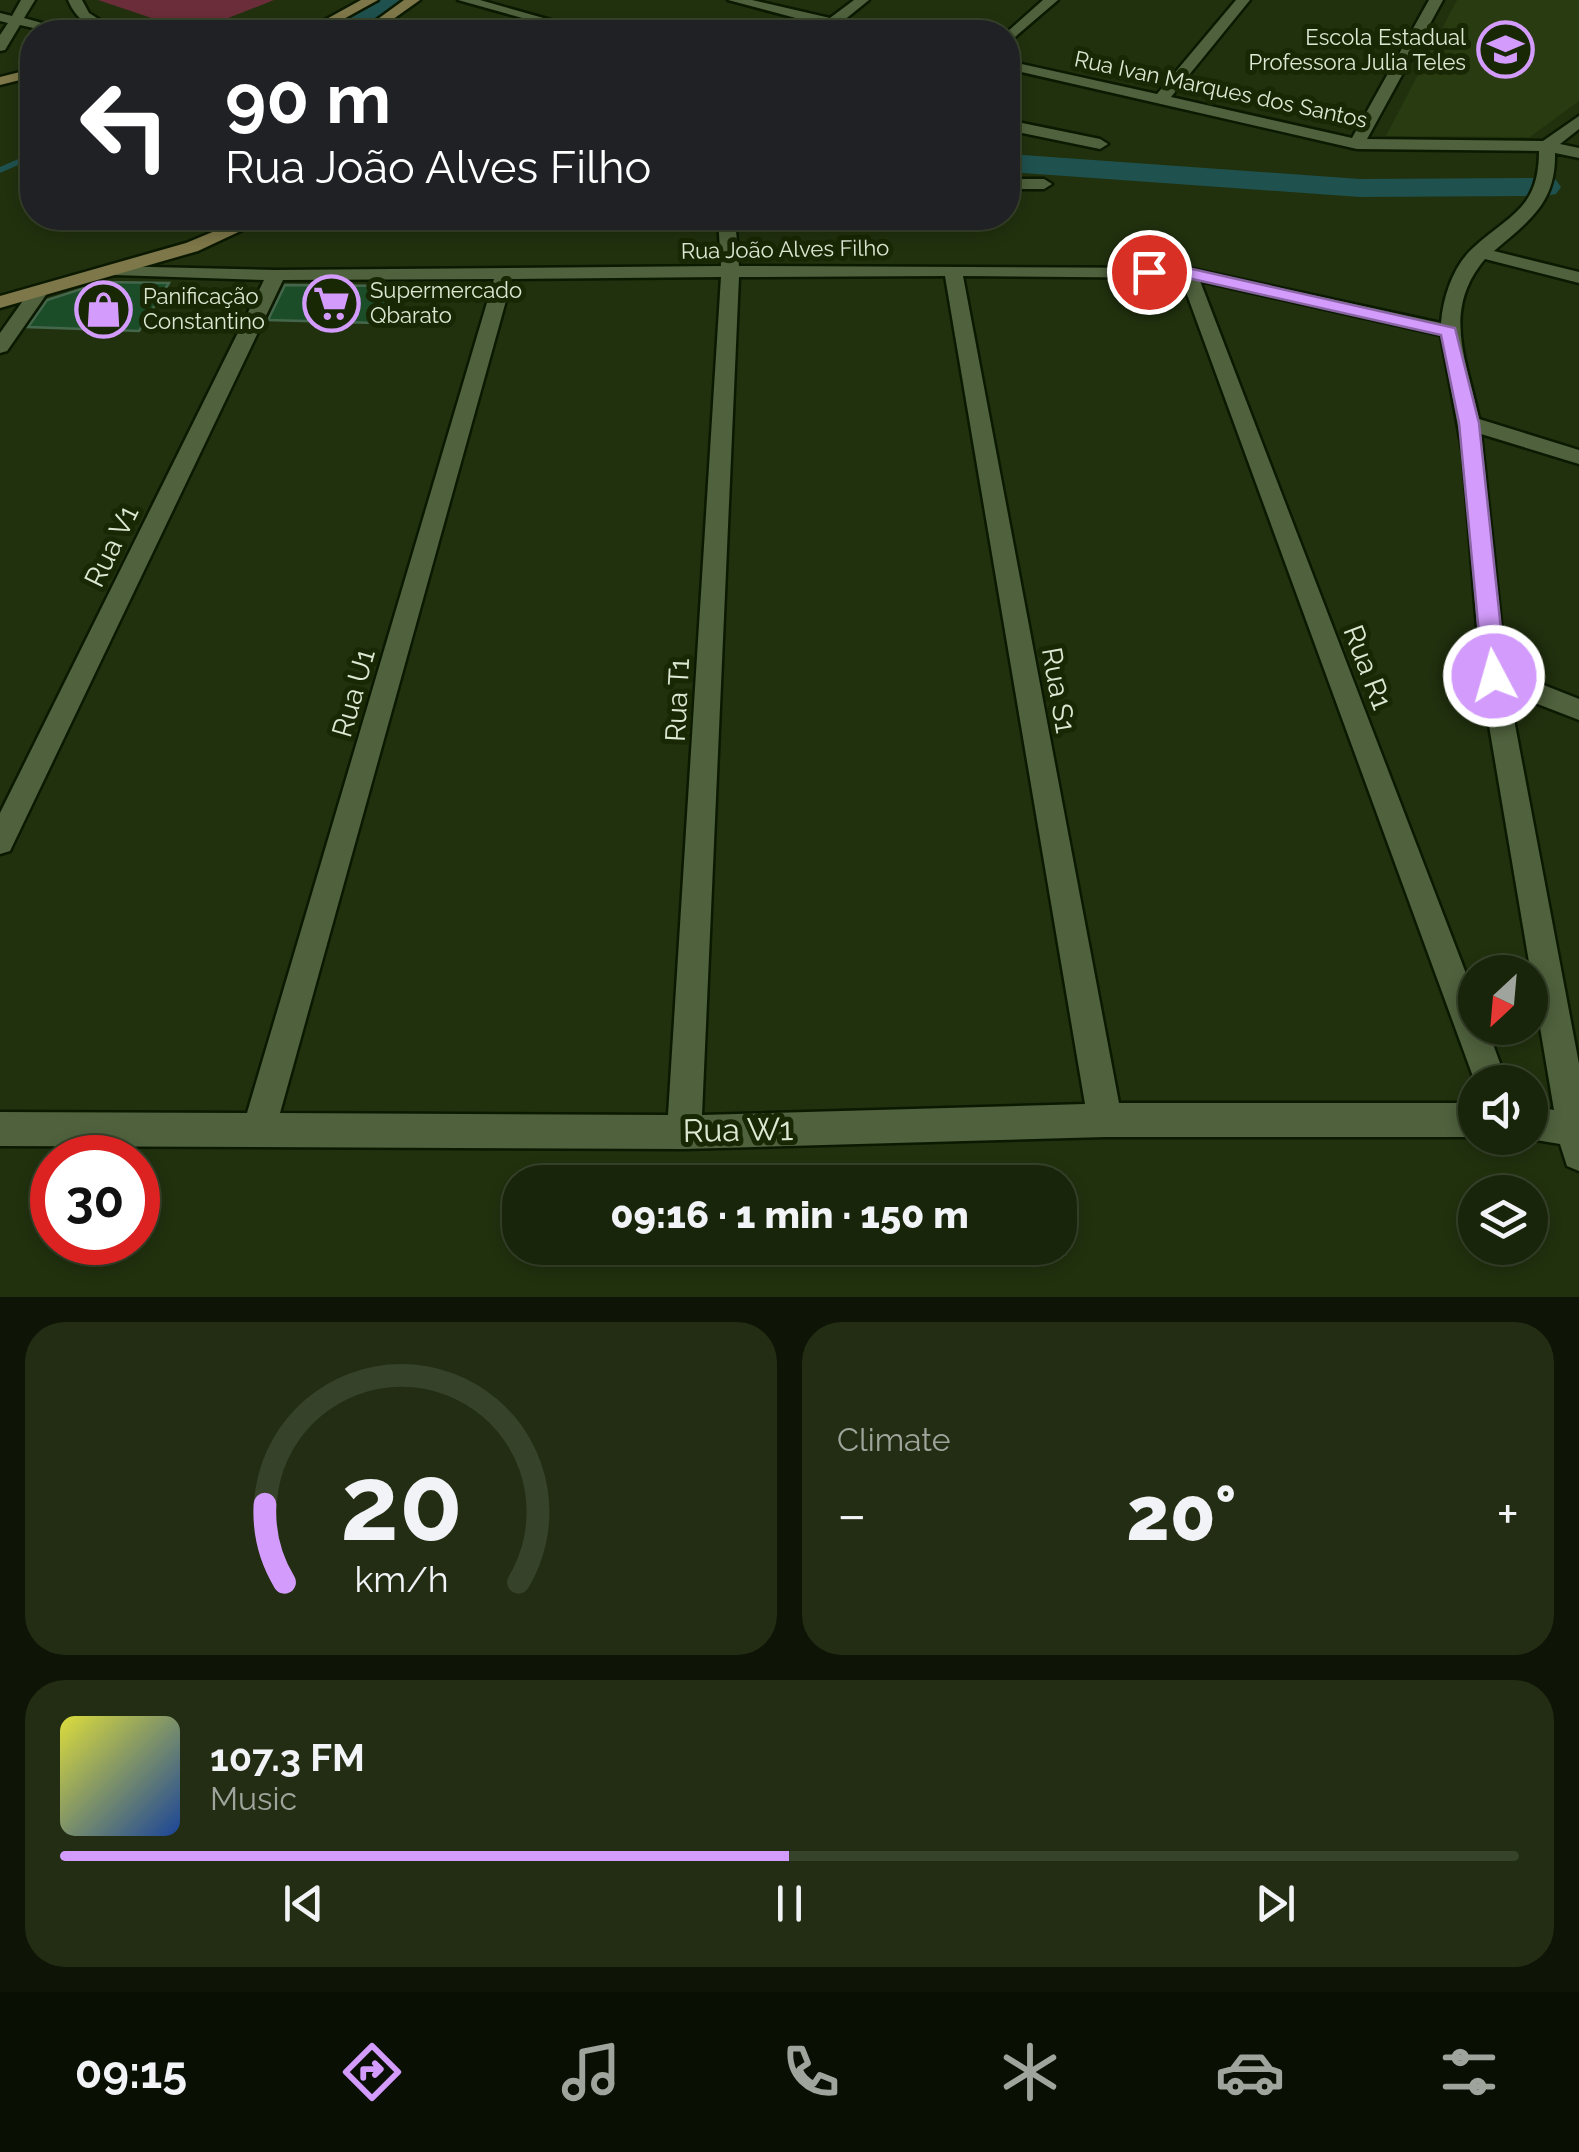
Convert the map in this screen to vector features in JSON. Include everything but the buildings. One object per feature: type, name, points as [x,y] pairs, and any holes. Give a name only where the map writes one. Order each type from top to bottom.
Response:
[{"type":"street","points":[[0,47],[18,23],[28,0]]},
{"type":"street","points":[[75,0],[77,8],[91,20]]},
{"type":"street","points":[[333,20],[371,0]]},
{"type":"street","points":[[385,20],[414,0]]},
{"type":"street","points":[[465,0],[541,20]]},
{"type":"street","points":[[735,0],[800,20]]},
{"type":"street","points":[[836,20],[862,0]]},
{"type":"street","points":[[1020,29],[1051,0]]},
{"type":"street","points":[[1159,102],[1243,0]]},
{"type":"street","points":[[1357,144],[1436,0]]},
{"type":"street","points":[[0,17],[18,23]]},
{"type":"street","name":"Rua Ivan Marques dos Santos","points":[[1020,69],[1357,144],[1548,146],[1579,153]]},
{"type":"street","points":[[1548,1128],[1578,1137],[1494,676],[1469,423],[1449,331],[1452,291],[1478,252],[1541,200],[1550,178],[1548,146],[1579,121]]},
{"type":"street","points":[[1020,127],[1100,144]]},
{"type":"street","points":[[1020,184],[1044,184]]},
{"type":"street","points":[[0,302],[192,248],[232,230]]},
{"type":"street","name":"Rua T1","points":[[684,1132],[730,272],[728,230]]},
{"type":"street","points":[[1478,252],[1579,278]]},
{"type":"street","name":"Rua João Alves Filho","points":[[115,270],[276,275],[954,270],[1188,273],[1449,331]]},
{"type":"street","name":"Rua S1","points":[[954,270],[1105,1120]]},
{"type":"street","name":"Rua R1","points":[[1188,273],[1486,1065]]},
{"type":"street","name":"Rua V1","points":[[0,842],[276,275]]},
{"type":"street","name":"Rua U1","points":[[259,1128],[504,275]]},
{"type":"street","points":[[0,348],[39,292]]},
{"type":"street","points":[[1469,423],[1579,457]]},
{"type":"street","points":[[1494,676],[1579,710]]},
{"type":"street","name":"Rua W1","points":[[0,1129],[684,1132],[1105,1120],[1458,1120]]},
{"type":"shaded area","points":[[98,0],[274,0],[223,20],[157,20]]},
{"type":"shaded area","name":"Escola Estadual Professora Julia Teles","points":[[1457,0],[1579,0],[1579,101],[1530,137],[1386,136]]},
{"type":"waterway","points":[[356,20],[389,0]]},
{"type":"waterway","points":[[0,170],[20,161]]},
{"type":"waterway","points":[[1020,164],[1360,188],[1545,187]]},
{"type":"place","name":"Escola Estadual Professora Julia Teles","points":[[1505,50]]},
{"type":"place","name":"Supermercado Qbarato","points":[[331,303]]},
{"type":"place","name":"Panificação Constantino","points":[[104,309]]},
{"type":"route","points":[[1149,272],[1188,273],[1449,331],[1469,423],[1494,676]]}]
